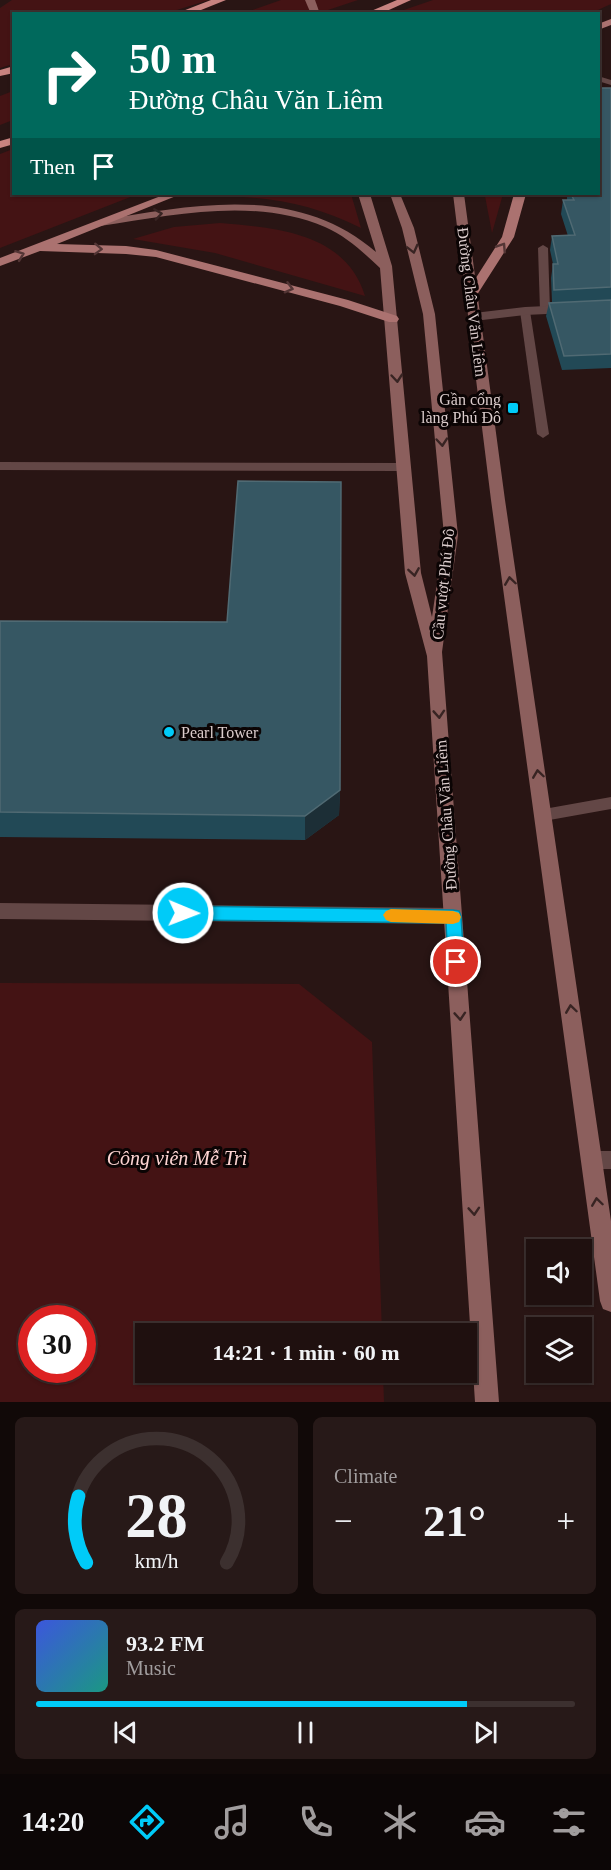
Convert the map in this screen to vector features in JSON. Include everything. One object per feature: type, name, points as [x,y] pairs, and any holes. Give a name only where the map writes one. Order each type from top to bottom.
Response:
[{"type":"highway","points":[[186,12],[221,0]]},
{"type":"highway","points":[[374,12],[406,0]]},
{"type":"main road","points":[[0,262],[172,195]]},
{"type":"main road","name":"Đường Châu Văn Liêm","points":[[364,195],[386,266],[393,319],[413,573],[435,656],[487,1402]]},
{"type":"main road","name":"Cầu vượt Phú Đô","points":[[395,195],[408,228],[429,314],[451,535],[435,656]]},
{"type":"main road","name":"Đường Châu Văn Liêm","points":[[458,195],[498,500],[611,1301]]},
{"type":"main road","points":[[471,295],[508,237],[520,195]]},
{"type":"main road","points":[[100,223],[212,207],[232,206],[295,213],[331,226],[361,244],[386,266]]},
{"type":"main road","points":[[40,247],[126,250],[156,254],[344,303],[393,319]]},
{"type":"street","points":[[474,317],[525,311],[611,307]]},
{"type":"street","points":[[0,911],[453,916]]},
{"type":"lane","points":[[543,248],[545,310]]},
{"type":"lane","points":[[525,311],[543,434]]},
{"type":"lane","points":[[0,466],[404,467]]},
{"type":"lane","points":[[544,815],[611,803]]},
{"type":"lane","points":[[592,1160],[611,1160]]},
{"type":"green space","points":[[12,0],[209,0],[170,12],[12,12],[12,64],[0,68],[0,8]]},
{"type":"green space","points":[[281,0],[358,0],[322,12],[247,12]]},
{"type":"green space","points":[[433,0],[611,0],[611,4],[593,12],[398,12]]},
{"type":"green space","points":[[12,91],[12,120],[0,125],[0,96]]},
{"type":"green space","points":[[12,149],[12,195],[135,195],[0,248],[0,154]]},
{"type":"green space","points":[[218,195],[351,195],[361,228],[325,213],[289,203],[252,198],[213,197]]},
{"type":"green space","points":[[503,195],[492,233],[485,196]]},
{"type":"green space","points":[[220,223],[286,232],[326,247],[342,259],[356,275],[365,296],[215,253],[133,239],[174,227]]},
{"type":"green space","name":"Công viên Mễ Trì","points":[[0,983],[299,984],[372,1042],[382,1323],[135,1323],[135,1383],[383,1383],[384,1402],[0,1402]]},
{"type":"building","points":[[600,88],[611,88],[611,287],[554,290],[553,264],[558,264],[552,236],[575,235],[563,200],[574,200],[572,195],[600,195]]},
{"type":"building","points":[[611,300],[611,354],[564,356],[549,303]]},
{"type":"building","name":"Pearl Tower","points":[[238,481],[341,482],[340,790],[305,816],[0,812],[0,621],[227,622]]},
{"type":"slow traffic","points":[[391,915],[453,917]]},
{"type":"place","name":"Gần cổng làng Phú Đô","points":[[513,408]]},
{"type":"place","name":"Pearl Tower","points":[[169,732]]},
{"type":"route","points":[[183,913],[453,916],[456,962]]}]
